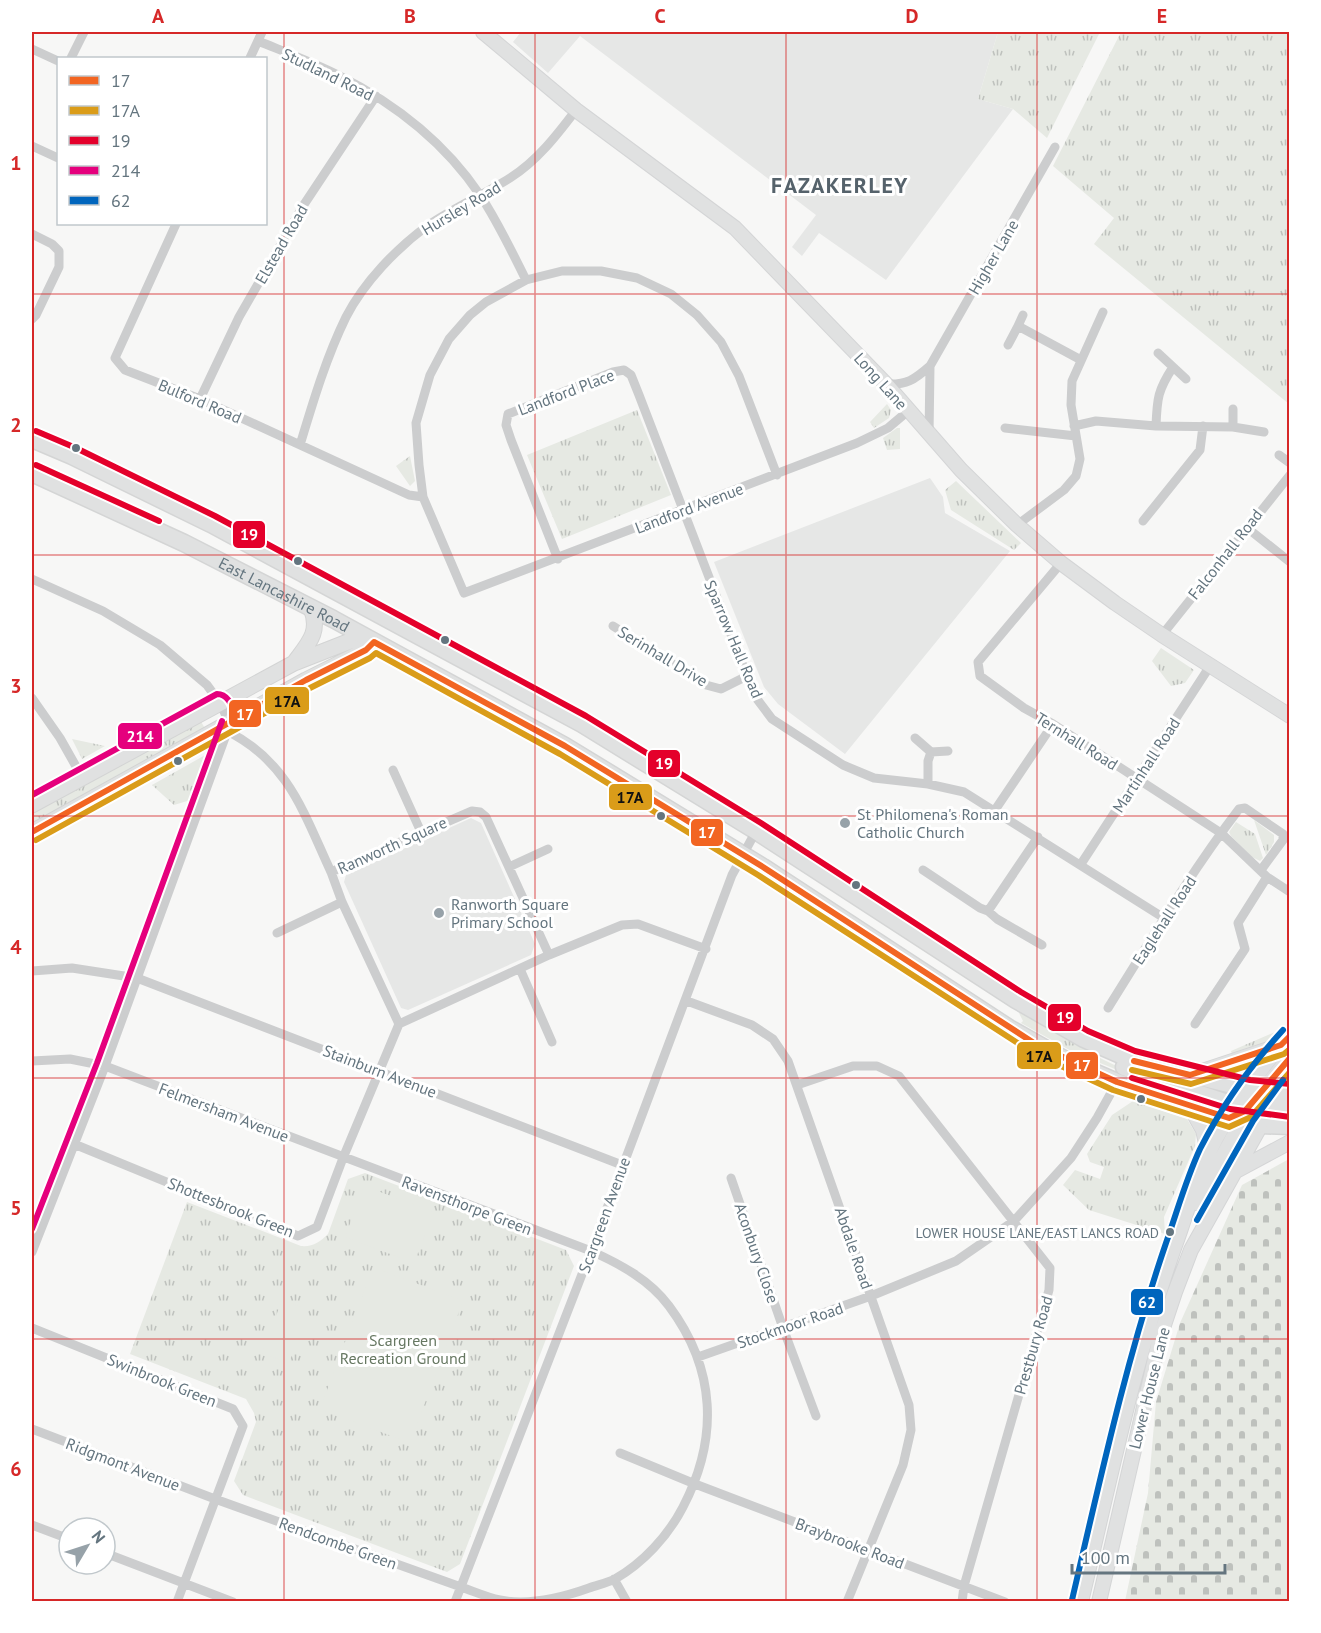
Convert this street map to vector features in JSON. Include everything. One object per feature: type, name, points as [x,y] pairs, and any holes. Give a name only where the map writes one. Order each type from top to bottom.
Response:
[{"type":"highway","name":"East Lancashire Road","points":[[32,439],[201,519],[582,724],[756,831],[1016,1000],[1084,1039],[1132,1060],[1190,1075],[1266,1099],[1288,1090]]},
{"type":"highway","name":"East Lancashire Road","points":[[32,473],[184,543],[371,636],[566,746],[743,854],[1015,1032],[1064,1059],[1117,1082],[1190,1107],[1290,1126]]},
{"type":"highway","points":[[363,606],[371,618],[371,636],[400,626]]},
{"type":"highway","points":[[1084,1039],[1121,1066],[1244,1116]]},
{"type":"main road","points":[[294,663],[316,627],[311,608]]},
{"type":"main road","points":[[32,805],[294,663],[371,636]]},
{"type":"main road","points":[[32,832],[229,727],[306,680],[366,650],[371,636]]},
{"type":"street","points":[[72,57],[84,32]]},
{"type":"street","name":"Long Lane","points":[[483,32],[576,110],[735,228],[885,384],[961,470],[1017,525],[1115,603],[1290,716]]},
{"type":"street","points":[[250,57],[260,36]]},
{"type":"street","name":"Studland Road","points":[[260,36],[376,96],[419,127],[453,162],[480,195],[505,237],[526,280]]},
{"type":"street","points":[[32,49],[57,61]]},
{"type":"street","name":"Elstead Road","points":[[200,399],[239,317],[303,206],[376,96]]},
{"type":"street","name":"Hursley Road","points":[[300,445],[317,388],[347,316],[364,290],[404,244],[451,210],[511,177],[537,156],[576,110]]},
{"type":"street","points":[[32,147],[57,158]]},
{"type":"street","name":"Higher Lane","points":[[885,384],[903,385],[917,378],[930,366],[1055,147]]},
{"type":"street","name":"Bulford Road","points":[[176,225],[115,358],[125,370],[200,399],[409,495],[423,497]]},
{"type":"street","points":[[32,234],[59,250],[59,267],[32,319]]},
{"type":"street","points":[[423,497],[416,423],[430,375],[449,339],[470,315],[486,302],[526,280],[562,272],[601,271],[637,278],[671,294],[698,315],[721,342],[739,376],[777,475]]},
{"type":"street","points":[[1017,525],[1064,490],[1076,476],[1080,459],[1071,405],[1072,381],[1103,312]]},
{"type":"street","points":[[1008,345],[1023,315]]},
{"type":"street","points":[[1018,326],[1081,360]]},
{"type":"street","points":[[1158,353],[1186,379]]},
{"type":"street","name":"Higher Lane","points":[[929,435],[930,366]]},
{"type":"street","points":[[1156,426],[1161,386],[1173,367]]},
{"type":"street","name":"Landford Place","points":[[558,559],[511,440],[506,425],[508,414],[613,372],[624,370],[631,375],[683,510]]},
{"type":"street","points":[[1233,409],[1233,426]]},
{"type":"street","name":"Landford Avenue","points":[[423,497],[464,593],[857,443],[888,428],[908,411]]},
{"type":"street","points":[[1005,428],[1075,431],[1096,421],[1156,426],[1233,426],[1264,432]]},
{"type":"street","points":[[1143,521],[1200,450],[1203,426]]},
{"type":"street","points":[[1279,455],[1290,463]]},
{"type":"street","name":"Falconhall Road","points":[[1162,635],[1246,527],[1290,475]]},
{"type":"street","name":"Sparrow Hall Road","points":[[683,510],[747,676],[757,699],[772,719],[843,765],[874,778],[928,784],[964,792],[1164,918]]},
{"type":"street","points":[[1246,527],[1290,562]]},
{"type":"street","name":"Ternhall Road","points":[[1061,562],[978,662],[980,676],[1024,708],[1053,724],[1221,833],[1264,874],[1290,892]]},
{"type":"street","points":[[32,579],[103,611],[160,645],[207,685],[220,703],[229,727],[261,752],[278,770],[300,803],[331,872]]},
{"type":"street","name":"Serinhall Drive","points":[[613,626],[706,685],[722,689],[747,676]]},
{"type":"street","name":"Martinhall Road","points":[[1081,864],[1210,666]]},
{"type":"street","points":[[33,702],[60,738],[82,777]]},
{"type":"street","points":[[995,810],[1053,724]]},
{"type":"street","points":[[32,1252],[105,1066],[229,727]]},
{"type":"street","points":[[915,738],[931,752],[948,751]]},
{"type":"street","points":[[928,784],[928,761],[931,752]]},
{"type":"street","points":[[393,770],[420,832]]},
{"type":"street","name":"Eaglehall Road","points":[[1108,1008],[1164,918],[1239,809],[1245,808],[1283,834],[1283,840],[1264,874]]},
{"type":"street","name":"Ranworth Square","points":[[399,1024],[342,902],[331,872],[472,811],[480,812],[486,817],[549,955]]},
{"type":"street","name":"Scargreen Avenue","points":[[455,1602],[687,1000],[732,875],[756,831]]},
{"type":"street","points":[[988,910],[1038,837]]},
{"type":"street","points":[[509,867],[548,849]]},
{"type":"street","points":[[923,870],[980,908],[988,910],[997,919],[1042,945]]},
{"type":"street","points":[[1196,1024],[1245,949],[1238,923],[1264,874]]},
{"type":"street","points":[[277,933],[342,902]]},
{"type":"street","points":[[399,1024],[549,955],[622,925],[638,924],[706,949]]},
{"type":"street","name":"Stainburn Avenue","points":[[32,971],[72,968],[136,978],[622,1165]]},
{"type":"street","points":[[520,969],[552,1042]]},
{"type":"street","name":"Abdale Road","points":[[687,1000],[752,1025],[773,1039],[788,1061],[909,1405],[911,1430],[903,1465],[847,1602]]},
{"type":"street","name":"Shottesbrook Green","points":[[75,1144],[298,1236],[317,1227],[399,1024]]},
{"type":"street","points":[[1190,1075],[1285,1041]]},
{"type":"street","points":[[1266,1099],[1285,1041]]},
{"type":"street","points":[[1266,1099],[1290,1057]]},
{"type":"street","name":"Felmersham Avenue","points":[[32,1061],[70,1059],[105,1066],[343,1158]]},
{"type":"street","name":"Prestbury Road","points":[[797,1085],[854,1066],[877,1066],[899,1076],[1050,1268],[1049,1290],[964,1586],[962,1602]]},
{"type":"street","name":"Stockmoor Road","points":[[698,1357],[871,1296],[956,1261],[1014,1221],[1071,1158],[1117,1082]]},
{"type":"street","name":"Lower House Lane","points":[[1081,1602],[1152,1313],[1208,1152],[1244,1116],[1266,1099]]},
{"type":"street","name":"Lower House Lane","points":[[1098,1602],[1160,1337],[1191,1250],[1233,1174],[1244,1116],[1266,1099]]},
{"type":"street","points":[[1190,1107],[1203,1130],[1208,1152]]},
{"type":"street","points":[[1177,1240],[1244,1116]]},
{"type":"street","points":[[1233,1174],[1241,1167],[1290,1142]]},
{"type":"street","name":"Ravensthorpe Green","points":[[343,1158],[591,1251],[619,1263],[644,1281],[668,1304],[686,1332],[698,1357],[705,1385],[708,1419],[705,1451],[695,1484]]},
{"type":"street","name":"Aconbury Close","points":[[732,1178],[783,1328],[816,1416]]},
{"type":"street","name":"Swinbrook Green","points":[[32,1328],[233,1409],[243,1426],[177,1602]]},
{"type":"street","name":"Ridgmont Avenue","points":[[32,1429],[215,1499]]},
{"type":"street","name":"Braybrooke Road","points":[[620,1453],[695,1484],[1005,1602]]},
{"type":"street","name":"Rendcombe Green","points":[[215,1499],[501,1600],[536,1601],[566,1597],[614,1579],[639,1562],[661,1541],[677,1519],[695,1484]]},
{"type":"street","points":[[32,1525],[57,1534]]},
{"type":"street","points":[[117,1558],[233,1602]]},
{"type":"street","points":[[614,1579],[627,1602]]},
{"type":"shaded area","points":[[521,32],[998,32],[978,99],[1013,109],[886,280],[819,233],[802,256],[792,247],[816,215],[580,36],[548,73],[513,42]]},
{"type":"shaded area","points":[[930,478],[943,497],[945,513],[1010,551],[845,754],[778,704],[764,687],[714,562]]},
{"type":"shaded area","name":"Ranworth Square Primary School","points":[[471,818],[481,823],[535,944],[531,955],[408,1010],[401,1008],[344,882],[346,875]]},
{"type":"green space","points":[[998,32],[1100,32],[1047,138],[1013,109],[978,99]]},
{"type":"green space","points":[[1121,32],[1289,32],[1289,404],[1094,244],[1114,218],[1053,166]]},
{"type":"green space","points":[[887,404],[891,410],[889,418],[874,428],[870,422]]},
{"type":"green space","points":[[637,410],[671,495],[562,539],[527,455]]},
{"type":"green space","points":[[900,428],[900,449],[887,450],[883,438]]},
{"type":"green space","points":[[410,456],[415,481],[410,486],[396,466]]},
{"type":"green space","points":[[956,481],[1021,543],[1014,550],[951,510],[945,490]]},
{"type":"green space","points":[[1161,648],[1194,670],[1185,683],[1171,686],[1152,661]]},
{"type":"green space","points":[[200,720],[206,730],[32,826],[32,812]]},
{"type":"green space","points":[[72,739],[105,746],[82,759]]},
{"type":"green space","points":[[207,754],[211,755],[211,758],[197,798],[174,805],[152,785]]},
{"type":"green space","points":[[72,768],[74,771],[70,776],[32,797],[32,791]]},
{"type":"green space","points":[[1254,820],[1274,835],[1274,842],[1266,855]]},
{"type":"green space","points":[[1236,822],[1255,834],[1263,858],[1260,861],[1252,857],[1231,836],[1229,832]]},
{"type":"green space","points":[[1020,1010],[1102,1059],[1131,1073],[1130,1075],[1075,1053],[1021,1023],[1023,1021]]},
{"type":"green space","points":[[1289,1026],[1286,1033],[1273,1043],[1233,1057],[1231,1051]]},
{"type":"green space","points":[[1133,1101],[1187,1119],[1196,1134],[1195,1146],[1164,1217],[1165,1234],[1089,1210],[1063,1185],[1075,1170],[1100,1179],[1104,1167],[1090,1162],[1087,1154],[1112,1115]]},
{"type":"green space","points":[[1289,1159],[1289,1601],[1125,1601],[1148,1493],[1156,1402],[1180,1323],[1242,1185]]},
{"type":"green space","name":"Scargreen Recreation Ground","points":[[365,1173],[566,1250],[574,1266],[460,1564],[447,1572],[243,1495],[234,1481],[256,1422],[246,1399],[130,1354],[187,1202],[301,1246],[309,1246],[319,1242],[328,1234],[348,1179]]},
{"type":"green space","points":[[364,1186],[434,1212],[414,1263],[345,1237]]},
{"type":"green space","points":[[373,1267],[463,1301],[410,1443],[320,1409]]},
{"type":"green space","points":[[282,1300],[309,1310],[289,1363],[262,1353]]},
{"type":"transit line","name":"19","points":[[36,431],[76,448],[215,516],[586,716],[761,823],[1021,992],[1088,1031],[1135,1051],[1250,1080],[1290,1084]]},
{"type":"transit line","name":"19","points":[[36,465],[159,521]]},
{"type":"transit line","name":"17","points":[[32,832],[306,680],[366,650],[374,642],[565,746],[763,867],[1037,1045],[1117,1082],[1229,1118],[1245,1111],[1290,1058]]},
{"type":"transit line","name":"17A","points":[[36,840],[376,653],[560,754],[758,875],[1033,1053],[1113,1090],[1229,1127],[1251,1117],[1290,1072]]},
{"type":"transit line","name":"214","points":[[32,795],[217,694],[228,700],[238,720]]},
{"type":"transit line","name":"214","points":[[32,1229],[97,1063],[222,721]]},
{"type":"transit line","name":"62","points":[[1072,1600],[1138,1331],[1190,1172],[1200,1149],[1227,1102],[1248,1072],[1283,1030]]},
{"type":"transit line","name":"17","points":[[1134,1061],[1190,1075],[1281,1045],[1290,1036]]},
{"type":"transit line","name":"17A","points":[[1132,1070],[1191,1084],[1284,1054],[1290,1049]]},
{"type":"transit line","name":"19","points":[[1132,1078],[1230,1109],[1290,1117]]},
{"type":"transit line","name":"62","points":[[1197,1220],[1253,1121],[1283,1080]]},
{"type":"place","name":"St Philomena's Roman Catholic Church","points":[[845,823]]},
{"type":"place","name":"Ranworth Square Primary School","points":[[439,913]]},
{"type":"place","name":"LOWER HOUSE LANE/EAST LANCS ROAD","points":[[1170,1232]]},
{"type":"district","name":"FAZAKERLEY","points":[[840,185]]}]
